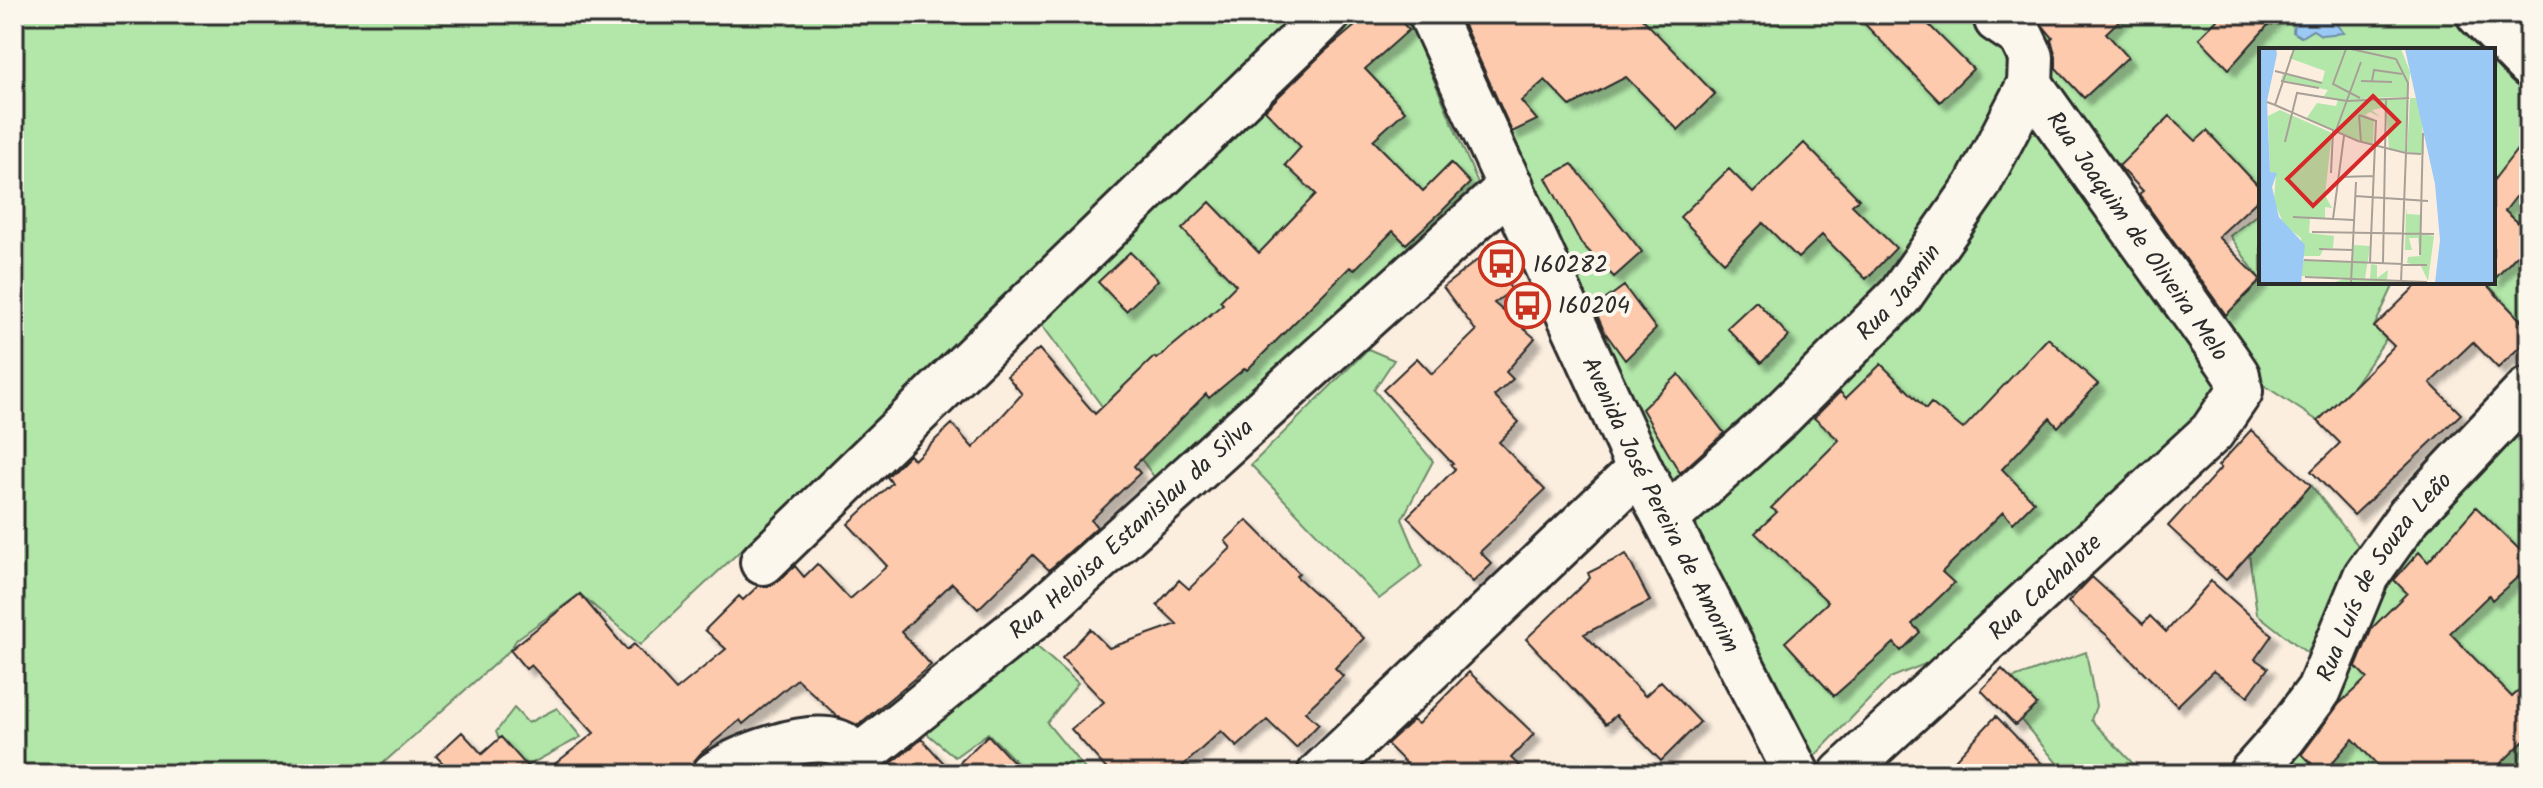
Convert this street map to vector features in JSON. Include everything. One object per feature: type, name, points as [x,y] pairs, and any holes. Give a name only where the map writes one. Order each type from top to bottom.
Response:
[{"type":"street","points":[[763,562],[1328,14]]},
{"type":"street","name":"Avenida José Pereira de Amorim","points":[[1431,14],[1640,469],[1797,774]]},
{"type":"street","points":[[2479,14],[2529,65]]},
{"type":"street","points":[[1997,20],[2021,36],[2031,57],[2030,84]]},
{"type":"street","name":"Rua Joaquim de Oliveira Melo","points":[[2030,84],[2227,360],[2237,375],[2240,391]]},
{"type":"street","name":"Rua Jasmin","points":[[1667,518],[1778,418],[1900,296],[1977,186],[2030,84]]},
{"type":"street","name":"Rua Heloisa Estanislau da Silva","points":[[715,774],[768,750],[805,739],[839,742],[865,766],[917,713],[1039,613],[1511,186]]},
{"type":"street","name":"Rua Luís de Souza Leão","points":[[2251,774],[2319,690],[2366,576],[2409,516],[2529,389]]},
{"type":"street","name":"Rua Cachalote","points":[[1842,774],[2212,432],[2240,391]]},
{"type":"street","points":[[1320,774],[1640,469]]},
{"type":"green space","points":[[14,14],[1312,14],[640,645],[580,594],[517,639],[510,650],[371,774],[14,774]]},
{"type":"green space","points":[[1353,14],[1406,14],[1479,186],[1155,478],[1034,314]]},
{"type":"green space","points":[[1441,14],[2470,14],[2529,74],[2529,331],[2488,284],[2495,284],[2495,48],[2259,48],[2259,193],[2104,162],[2227,388],[1962,649],[1890,678],[1803,768],[1667,501]]},
{"type":"green space","points":[[2259,213],[2259,278],[2230,236]]},
{"type":"green space","points":[[2259,283],[2394,284],[2374,327],[2386,339],[2354,385],[2318,421],[2247,374],[2221,319]]},
{"type":"green space","points":[[1368,349],[1394,360],[1374,390],[1433,461],[1402,519],[1422,566],[1379,599],[1251,465]]},
{"type":"green space","points":[[2529,404],[2529,774],[2261,774],[2383,569]]},
{"type":"green space","points":[[2311,485],[2360,548],[2307,653],[2257,614],[2249,554]]},
{"type":"green space","points":[[1034,644],[1078,683],[1047,723],[1089,774],[1028,774],[988,733],[955,757],[918,726]]},
{"type":"green space","points":[[2086,652],[2096,706],[2091,720],[2143,774],[2066,774],[2021,720],[2036,705],[2011,679]]},
{"type":"green space","points":[[514,708],[528,723],[557,708],[581,737],[525,767],[502,745],[496,732]]},
{"type":"water","points":[[2305,14],[2346,14],[2336,24],[2344,33],[2321,35],[2313,30],[2301,37],[2293,32],[2294,22]]},
{"type":"building","points":[[1369,14],[1394,14],[1409,30],[1365,69],[1405,111],[1373,140],[1423,191],[1451,163],[1470,183],[1442,211],[1406,244],[1393,231],[1354,270],[1350,267],[1247,370],[1245,368],[1209,398],[1206,394],[1134,466],[1140,473],[1091,520],[1097,527],[1049,570],[1033,555],[978,609],[952,583],[901,632],[931,665],[858,725],[838,717],[797,679],[743,724],[740,720],[701,753],[688,774],[542,774],[594,733],[531,665],[526,669],[510,650],[580,594],[627,650],[634,644],[676,690],[726,649],[705,630],[739,596],[743,600],[758,586],[770,586],[795,566],[804,577],[817,564],[850,599],[887,566],[848,524],[892,483],[887,477],[909,455],[914,460],[952,424],[973,448],[1022,394],[1007,376],[1039,349],[1095,414],[1154,357],[1157,359],[1223,304],[1220,301],[1236,285],[1182,229],[1210,202],[1259,253],[1316,194],[1285,165],[1301,147],[1265,110],[1323,53]]},
{"type":"building","points":[[1459,14],[1638,14],[1715,94],[1678,130],[1626,77],[1570,106],[1545,80],[1521,101],[1537,120],[1512,132]]},
{"type":"building","points":[[1855,14],[1918,14],[1973,69],[1940,102]]},
{"type":"building","points":[[2033,14],[2126,14],[2106,33],[2128,57],[2084,98],[2056,68],[2053,38]]},
{"type":"building","points":[[2223,14],[2278,14],[2229,69],[2199,38]]},
{"type":"building","points":[[2170,116],[2196,141],[2207,131],[2259,187],[2259,199],[2218,237],[2259,278],[2259,282],[2226,315],[2139,194],[2143,191],[2119,166]]},
{"type":"building","points":[[2529,134],[2529,180],[2505,211],[2529,232],[2529,242],[2495,279],[2495,178]]},
{"type":"building","points":[[1804,143],[1859,199],[1852,205],[1896,248],[1866,279],[1822,235],[1798,258],[1763,223],[1724,262],[1680,217],[1729,169],[1753,193]]},
{"type":"building","points":[[1572,164],[1642,252],[1614,277],[1581,243],[1546,178]]},
{"type":"building","points":[[1130,252],[1158,280],[1126,311],[1098,282]]},
{"type":"building","points":[[1485,254],[1512,290],[1494,303],[1535,338],[1506,372],[1513,379],[1494,396],[1519,422],[1499,442],[1545,490],[1480,552],[1492,564],[1473,582],[1407,517],[1455,469],[1383,390],[1417,358],[1432,374],[1476,331],[1443,287]]},
{"type":"building","points":[[2418,284],[2486,284],[2529,329],[2529,338],[2498,368],[2473,342],[2430,383],[2461,414],[2354,515],[2311,471],[2340,443],[2318,421],[2394,346],[2374,327]]},
{"type":"building","points":[[1624,286],[1656,329],[1625,360],[1604,331],[1594,308]]},
{"type":"building","points":[[1756,301],[1789,336],[1761,363],[1727,328]]},
{"type":"building","points":[[2048,338],[2098,384],[2058,427],[2050,418],[2002,469],[2034,502],[2013,523],[2003,512],[1942,572],[1954,583],[1912,624],[1920,632],[1901,651],[1894,643],[1834,696],[1785,642],[1828,602],[1755,533],[1777,512],[1771,508],[1839,440],[1814,418],[1840,392],[1846,398],[1881,364],[1926,409],[1931,403],[1963,429]]},
{"type":"building","points":[[1679,374],[1724,433],[1680,473],[1642,409]]},
{"type":"building","points":[[2251,430],[2311,485],[2226,580],[2168,526]]},
{"type":"building","points":[[2476,507],[2529,559],[2529,567],[2492,600],[2489,595],[2450,633],[2512,697],[2529,681],[2529,736],[2490,774],[2386,774],[2353,739],[2322,774],[2302,754],[2339,704],[2367,678],[2356,667],[2372,628],[2407,593],[2394,580],[2419,552],[2428,562]]},
{"type":"building","points":[[1247,520],[1299,573],[1296,576],[1364,638],[1335,668],[1343,676],[1305,712],[1319,724],[1296,748],[1267,720],[1237,747],[1221,731],[1174,774],[1111,774],[1071,729],[1104,702],[1062,658],[1090,629],[1109,648],[1177,624],[1157,605],[1179,580],[1189,589],[1231,548],[1225,541]]},
{"type":"building","points":[[1626,554],[1650,601],[1584,634],[1645,696],[1661,681],[1700,722],[1661,761],[1616,715],[1606,724],[1526,639],[1590,578],[1588,573]]},
{"type":"building","points":[[2092,577],[2143,624],[2150,616],[2166,632],[2211,581],[2272,635],[2255,659],[2268,668],[2248,696],[2213,671],[2177,706],[2109,637],[2068,602]]},
{"type":"building","points":[[2002,669],[2037,705],[2015,725],[1981,690]]},
{"type":"building","points":[[1469,672],[1534,734],[1511,758],[1528,774],[1417,774],[1387,744],[1413,720],[1418,724]]},
{"type":"building","points":[[1996,716],[2052,774],[1942,774]]},
{"type":"building","points":[[462,732],[482,754],[501,737],[534,774],[453,774],[436,756]]},
{"type":"building","points":[[988,735],[1024,774],[897,774],[888,766],[922,739],[951,771]]},
{"type":"place","name":"160282","points":[[1502,264]]},
{"type":"place","name":"160204","points":[[1527,305]]}]
